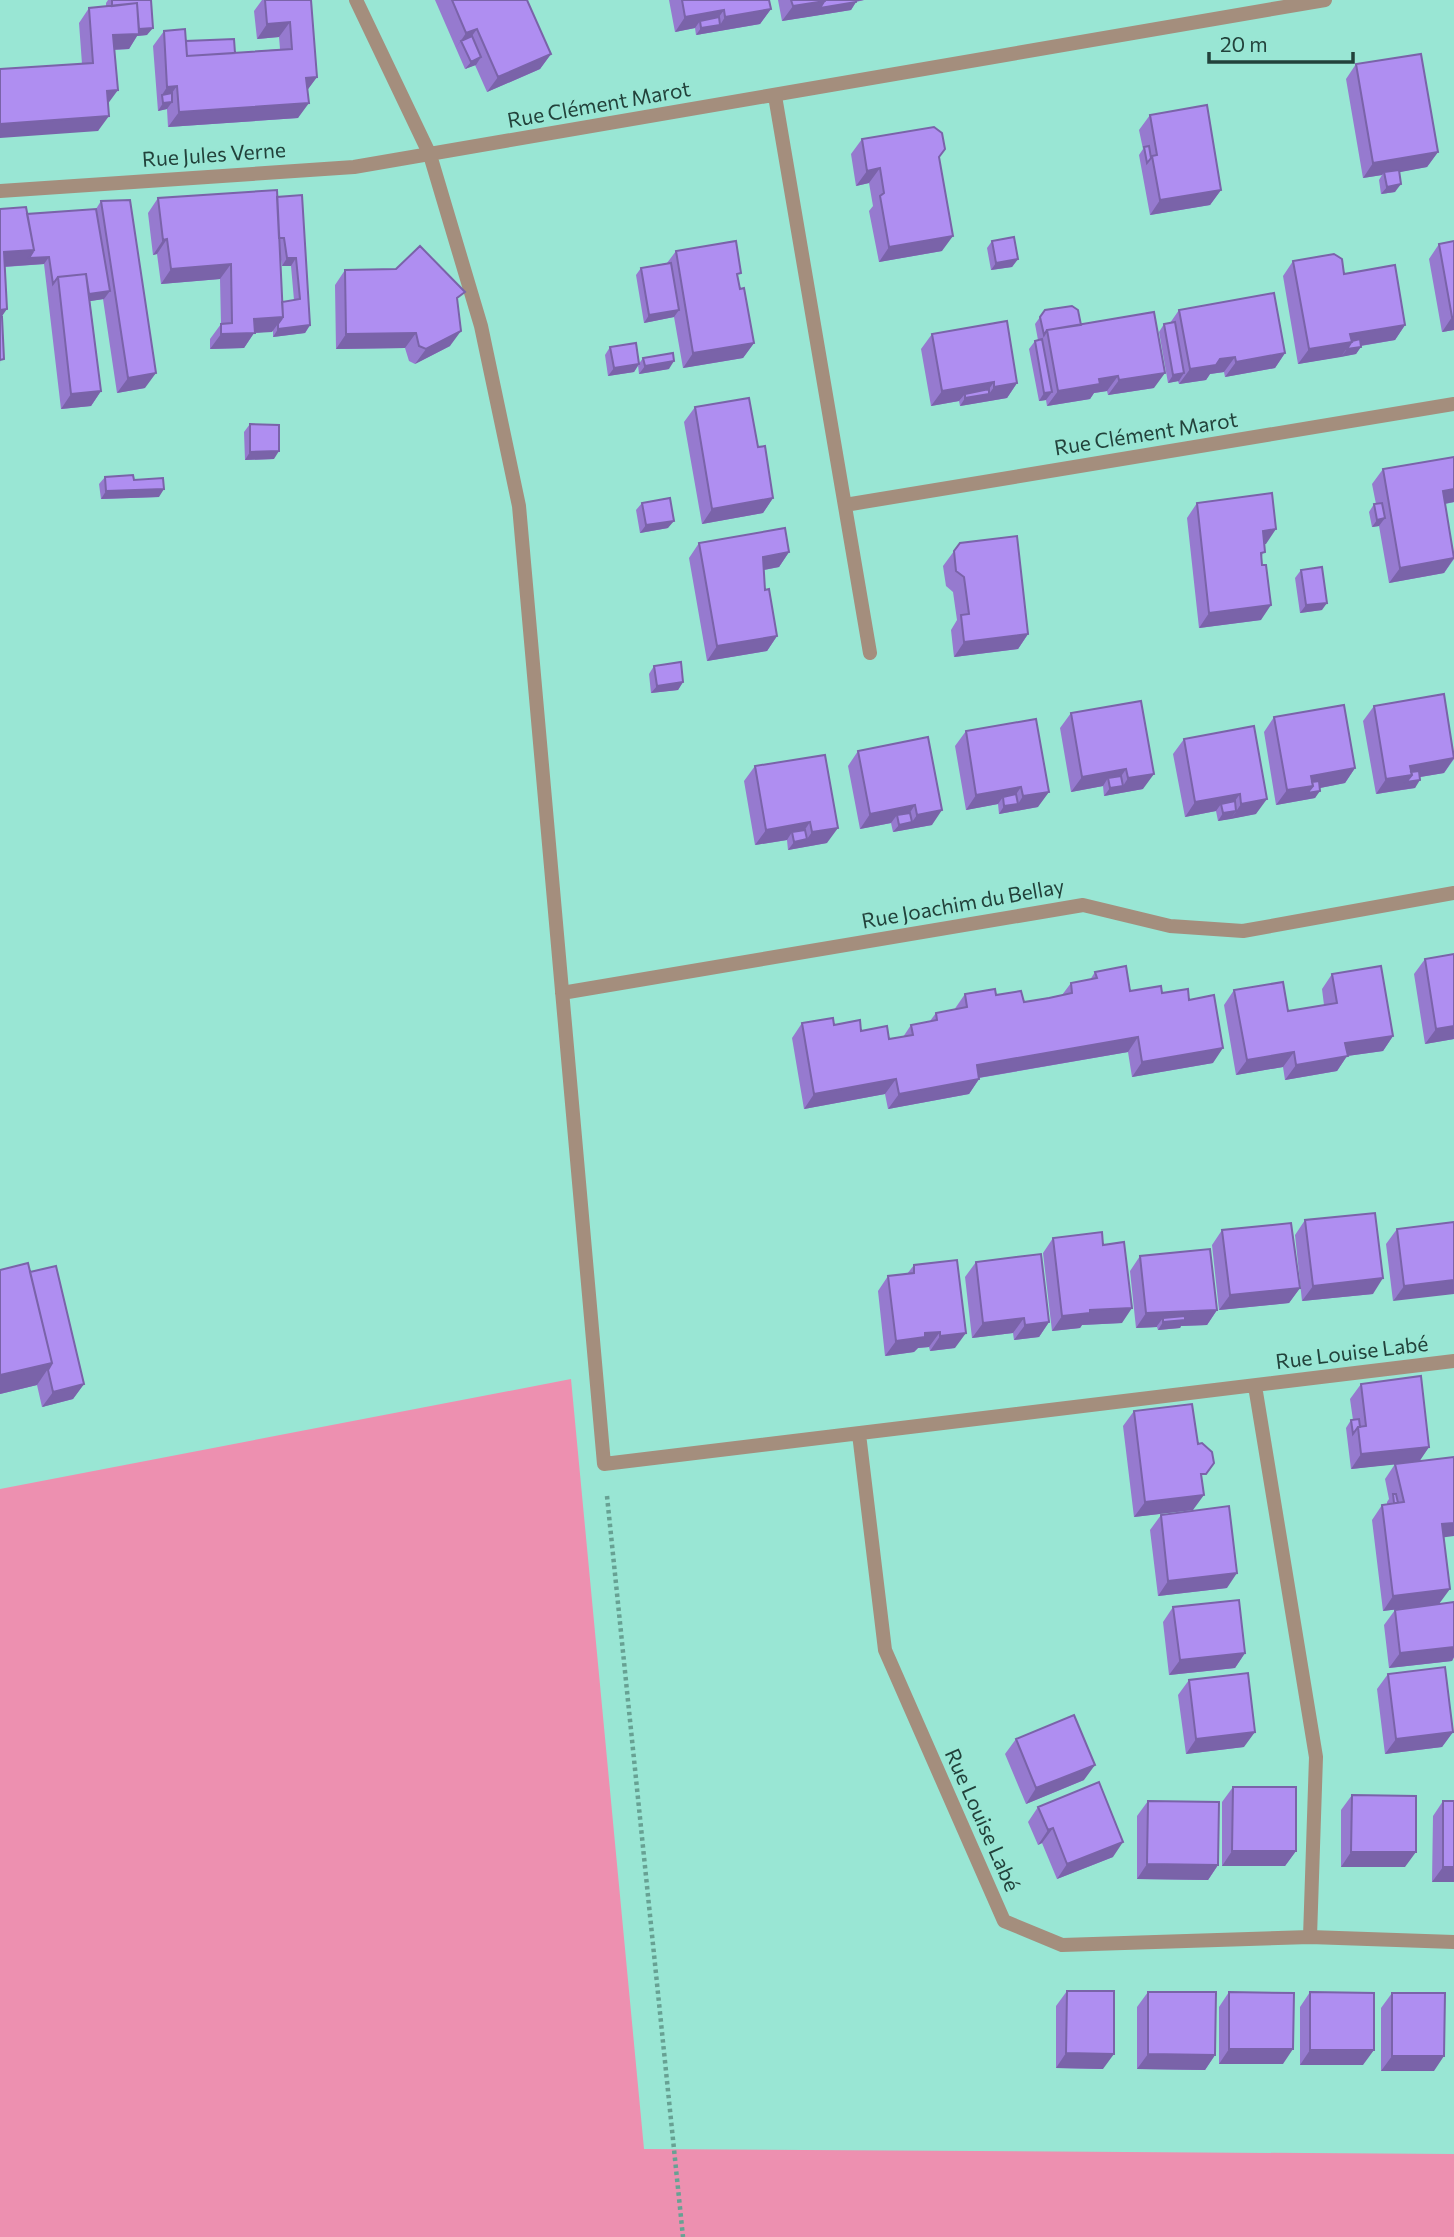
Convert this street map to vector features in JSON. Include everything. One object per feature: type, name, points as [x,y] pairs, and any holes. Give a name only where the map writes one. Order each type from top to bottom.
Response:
[{"type":"street","points":[[356,0],[430,155],[481,326],[519,506],[604,1464]]},
{"type":"street","name":"Rue Clément Marot","points":[[430,155],[1325,0]]},
{"type":"street","points":[[775,96],[870,653]]},
{"type":"street","name":"Rue Jules Verne","points":[[0,191],[354,167],[430,155]]},
{"type":"street","name":"Rue Clément Marot","points":[[845,505],[1454,404]]},
{"type":"street","name":"Rue Joachim du Bellay","points":[[562,993],[1083,905],[1170,926],[1243,930],[1454,893]]},
{"type":"street","name":"Rue Louise Labé","points":[[604,1464],[1454,1361]]},
{"type":"street","name":"Rue Louise Labé","points":[[1255,1386],[1316,1757],[1310,1937]]},
{"type":"street","name":"Rue Louise Labé","points":[[859,1434],[885,1650],[1004,1921],[1062,1945],[1310,1937],[1454,1942]]},
{"type":"path","points":[[604,1464],[683,2237]]},
{"type":"shaded area","points":[[571,1379],[644,2149],[1454,2154],[1454,2237],[0,2237],[0,1489]]},
{"type":"building","points":[[112,0],[151,0],[153,28],[139,29],[137,3],[112,6]]},
{"type":"building","points":[[265,0],[311,0],[317,77],[306,78],[309,103],[179,112],[177,86],[167,87],[164,31],[185,29],[187,56],[292,49],[290,22],[267,24]]},
{"type":"building","points":[[452,0],[527,0],[551,54],[498,77],[477,29],[466,33]]},
{"type":"building","points":[[682,0],[769,0],[771,9],[725,17],[724,10],[685,17]]},
{"type":"building","points":[[791,0],[825,0],[825,1],[793,6]]},
{"type":"building","points":[[825,0],[856,0],[856,2],[820,8]]},
{"type":"building","points":[[137,3],[139,34],[113,35],[118,90],[107,91],[109,116],[0,124],[0,69],[93,63],[89,8]]},
{"type":"building","points":[[719,17],[720,25],[701,28],[700,21]]},
{"type":"building","points":[[472,36],[481,57],[471,62],[461,41]]},
{"type":"building","points":[[234,39],[235,53],[187,56],[186,41]]},
{"type":"building","points":[[1421,54],[1438,152],[1373,163],[1356,64]]},
{"type":"building","points":[[172,93],[172,102],[163,103],[162,95]]},
{"type":"building","points":[[1207,105],[1221,190],[1160,200],[1152,156],[1157,155],[1150,115]]},
{"type":"building","points":[[934,127],[942,133],[945,149],[939,157],[953,236],[889,247],[880,196],[884,193],[880,168],[867,171],[862,139]]},
{"type":"building","points":[[1149,146],[1151,158],[1147,163],[1144,147]]},
{"type":"building","points":[[1399,170],[1401,184],[1387,187],[1384,172]]},
{"type":"building","points":[[277,190],[283,317],[254,319],[255,333],[221,334],[221,324],[232,323],[231,264],[171,269],[167,239],[163,240],[158,198]]},
{"type":"building","points":[[302,195],[310,325],[278,329],[283,317],[282,302],[300,299],[296,258],[287,258],[284,238],[279,238],[277,197]]},
{"type":"building","points":[[130,200],[156,373],[128,378],[101,201]]},
{"type":"building","points":[[26,207],[34,250],[4,252],[7,309],[0,310],[0,209]]},
{"type":"building","points":[[96,209],[110,291],[89,294],[86,274],[58,277],[53,284],[49,257],[29,258],[34,250],[27,214]]},
{"type":"building","points":[[1014,237],[1018,259],[996,263],[992,241]]},
{"type":"building","points":[[736,241],[741,273],[737,274],[740,289],[744,288],[754,343],[693,353],[676,251]]},
{"type":"building","points":[[1454,241],[1454,317],[1452,317],[1439,244]]},
{"type":"building","points":[[420,246],[465,292],[457,298],[461,331],[426,349],[419,346],[416,333],[346,334],[345,270],[396,269]]},
{"type":"building","points":[[1334,254],[1342,259],[1344,274],[1395,265],[1405,325],[1350,334],[1352,342],[1309,349],[1293,261]]},
{"type":"building","points":[[671,263],[679,310],[649,315],[641,268]]},
{"type":"building","points":[[86,274],[101,391],[71,394],[58,277]]},
{"type":"building","points":[[1274,293],[1285,353],[1236,362],[1235,357],[1220,359],[1216,365],[1190,369],[1179,310]]},
{"type":"building","points":[[1072,306],[1078,310],[1081,325],[1047,330],[1044,335],[1040,317],[1045,310]]},
{"type":"building","points":[[1154,312],[1165,373],[1119,380],[1118,376],[1099,379],[1100,384],[1058,391],[1047,330]]},
{"type":"building","points":[[0,317],[4,359],[0,360]]},
{"type":"building","points":[[1007,321],[1017,383],[994,387],[994,382],[942,391],[932,334]]},
{"type":"building","points":[[1175,322],[1184,373],[1173,375],[1164,324]]},
{"type":"building","points":[[1042,339],[1052,392],[1044,393],[1035,341]]},
{"type":"building","points":[[1360,339],[1361,347],[1347,349],[1352,341]]},
{"type":"building","points":[[636,343],[639,364],[614,368],[610,347]]},
{"type":"building","points":[[673,353],[674,361],[645,366],[643,358]]},
{"type":"building","points":[[989,389],[989,394],[965,398],[965,394]]},
{"type":"building","points":[[749,398],[758,447],[765,446],[773,498],[712,509],[695,407]]},
{"type":"building","points":[[250,424],[279,425],[279,451],[250,452]]},
{"type":"building","points":[[1454,457],[1454,489],[1443,491],[1454,558],[1400,568],[1383,469]]},
{"type":"building","points":[[133,475],[134,480],[163,478],[164,489],[106,491],[105,477]]},
{"type":"building","points":[[1272,493],[1276,529],[1263,531],[1265,552],[1261,553],[1262,565],[1266,565],[1271,605],[1209,613],[1197,503]]},
{"type":"building","points":[[670,498],[674,521],[646,525],[642,503]]},
{"type":"building","points":[[1382,503],[1385,518],[1377,520],[1374,504]]},
{"type":"building","points":[[785,528],[789,552],[763,557],[765,590],[769,589],[777,636],[717,646],[699,543]]},
{"type":"building","points":[[1017,536],[1028,634],[964,642],[961,615],[969,614],[964,577],[956,571],[954,551],[960,543]]},
{"type":"building","points":[[1322,567],[1327,603],[1306,605],[1301,570]]},
{"type":"building","points":[[681,662],[683,682],[657,686],[654,666]]},
{"type":"building","points":[[1444,694],[1454,758],[1410,766],[1412,775],[1386,779],[1374,706]]},
{"type":"building","points":[[1141,701],[1154,774],[1128,778],[1126,769],[1082,777],[1071,713]]},
{"type":"building","points":[[1344,705],[1355,768],[1311,776],[1313,786],[1287,790],[1274,717]]},
{"type":"building","points":[[1036,719],[1049,792],[1023,796],[1021,787],[976,795],[966,731]]},
{"type":"building","points":[[1254,726],[1267,799],[1241,804],[1240,794],[1195,802],[1184,739]]},
{"type":"building","points":[[928,737],[942,810],[917,815],[915,805],[870,814],[858,751]]},
{"type":"building","points":[[825,755],[838,828],[812,832],[810,822],[766,830],[755,766]]},
{"type":"building","points":[[1419,771],[1420,780],[1406,782],[1412,775],[1411,772]]},
{"type":"building","points":[[1121,776],[1123,786],[1110,788],[1108,778]]},
{"type":"building","points":[[1319,781],[1320,791],[1307,793],[1313,786],[1312,782]]},
{"type":"building","points":[[1016,794],[1018,804],[1004,806],[1003,797]]},
{"type":"building","points":[[1235,801],[1236,811],[1223,813],[1221,804]]},
{"type":"building","points":[[910,813],[912,822],[899,825],[897,815]]},
{"type":"building","points":[[805,830],[807,839],[794,842],[792,832]]},
{"type":"building","points":[[1454,954],[1454,1026],[1436,1029],[1425,959]]},
{"type":"building","points":[[1126,966],[1130,991],[1161,986],[1162,993],[1188,989],[1189,1000],[1214,995],[1223,1048],[1142,1062],[1138,1037],[977,1065],[979,1079],[899,1094],[896,1079],[814,1094],[802,1023],[833,1018],[834,1025],[860,1020],[861,1031],[887,1026],[889,1039],[913,1035],[911,1025],[937,1020],[936,1013],[967,1007],[965,994],[995,989],[996,995],[1021,991],[1024,1002],[1049,998],[1072,993],[1071,983],[1097,978],[1095,972]]},
{"type":"building","points":[[1381,966],[1393,1036],[1345,1043],[1348,1056],[1296,1065],[1294,1052],[1247,1060],[1234,990],[1283,982],[1288,1011],[1337,1003],[1332,974]]},
{"type":"building","points":[[1375,1213],[1383,1278],[1313,1286],[1305,1220]]},
{"type":"building","points":[[1454,1222],[1454,1280],[1404,1286],[1397,1229]]},
{"type":"building","points":[[1291,1223],[1300,1288],[1230,1295],[1222,1230]]},
{"type":"building","points":[[1102,1232],[1103,1245],[1124,1242],[1132,1308],[1090,1310],[1090,1313],[1062,1316],[1053,1238]]},
{"type":"building","points":[[1210,1249],[1217,1310],[1146,1313],[1140,1256]]},
{"type":"building","points":[[1041,1254],[1049,1322],[1025,1325],[1024,1318],[983,1323],[976,1262]]},
{"type":"building","points":[[957,1260],[966,1333],[940,1336],[940,1332],[925,1333],[925,1337],[896,1341],[888,1276],[914,1273],[914,1265]]},
{"type":"building","points":[[28,1263],[52,1363],[0,1375],[0,1270]]},
{"type":"building","points":[[56,1266],[84,1384],[53,1392],[48,1370],[52,1363],[30,1272]]},
{"type":"building","points":[[1185,1316],[1185,1320],[1163,1322],[1163,1318]]},
{"type":"building","points":[[1421,1376],[1429,1447],[1361,1454],[1358,1427],[1366,1426],[1361,1384]]},
{"type":"building","points":[[1192,1404],[1198,1444],[1202,1443],[1212,1452],[1214,1463],[1206,1474],[1201,1474],[1204,1495],[1145,1502],[1134,1411]]},
{"type":"building","points":[[1359,1419],[1360,1427],[1353,1434],[1351,1420]]},
{"type":"building","points":[[1454,1457],[1454,1523],[1442,1524],[1450,1589],[1393,1596],[1382,1505],[1404,1502],[1395,1464]]},
{"type":"building","points":[[1393,1494],[1396,1494],[1398,1503],[1394,1503]]},
{"type":"building","points":[[1229,1506],[1237,1573],[1168,1581],[1161,1515]]},
{"type":"building","points":[[1239,1600],[1245,1653],[1180,1660],[1173,1607]]},
{"type":"building","points":[[1454,1602],[1454,1647],[1400,1653],[1395,1610]]},
{"type":"building","points":[[1445,1667],[1453,1732],[1396,1739],[1388,1674]]},
{"type":"building","points":[[1248,1673],[1255,1732],[1196,1739],[1189,1680]]},
{"type":"building","points":[[1074,1715],[1095,1765],[1036,1788],[1016,1739]]},
{"type":"building","points":[[1099,1782],[1123,1842],[1067,1864],[1053,1828],[1048,1830],[1038,1807]]},
{"type":"building","points":[[1233,1787],[1296,1787],[1296,1851],[1232,1851]]},
{"type":"building","points":[[1352,1795],[1416,1796],[1416,1852],[1351,1852]]},
{"type":"building","points":[[1148,1801],[1219,1802],[1218,1865],[1147,1864]]},
{"type":"building","points":[[1443,1801],[1454,1801],[1454,1867],[1443,1867]]},
{"type":"building","points":[[1067,1991],[1114,1991],[1114,2054],[1066,2053]]},
{"type":"building","points":[[1148,1992],[1216,1992],[1215,2055],[1148,2054]]},
{"type":"building","points":[[1229,1992],[1294,1993],[1293,2049],[1229,2049]]},
{"type":"building","points":[[1310,1992],[1374,1993],[1374,2050],[1310,2050]]},
{"type":"building","points":[[1392,1993],[1445,1993],[1444,2056],[1392,2056]]}]
